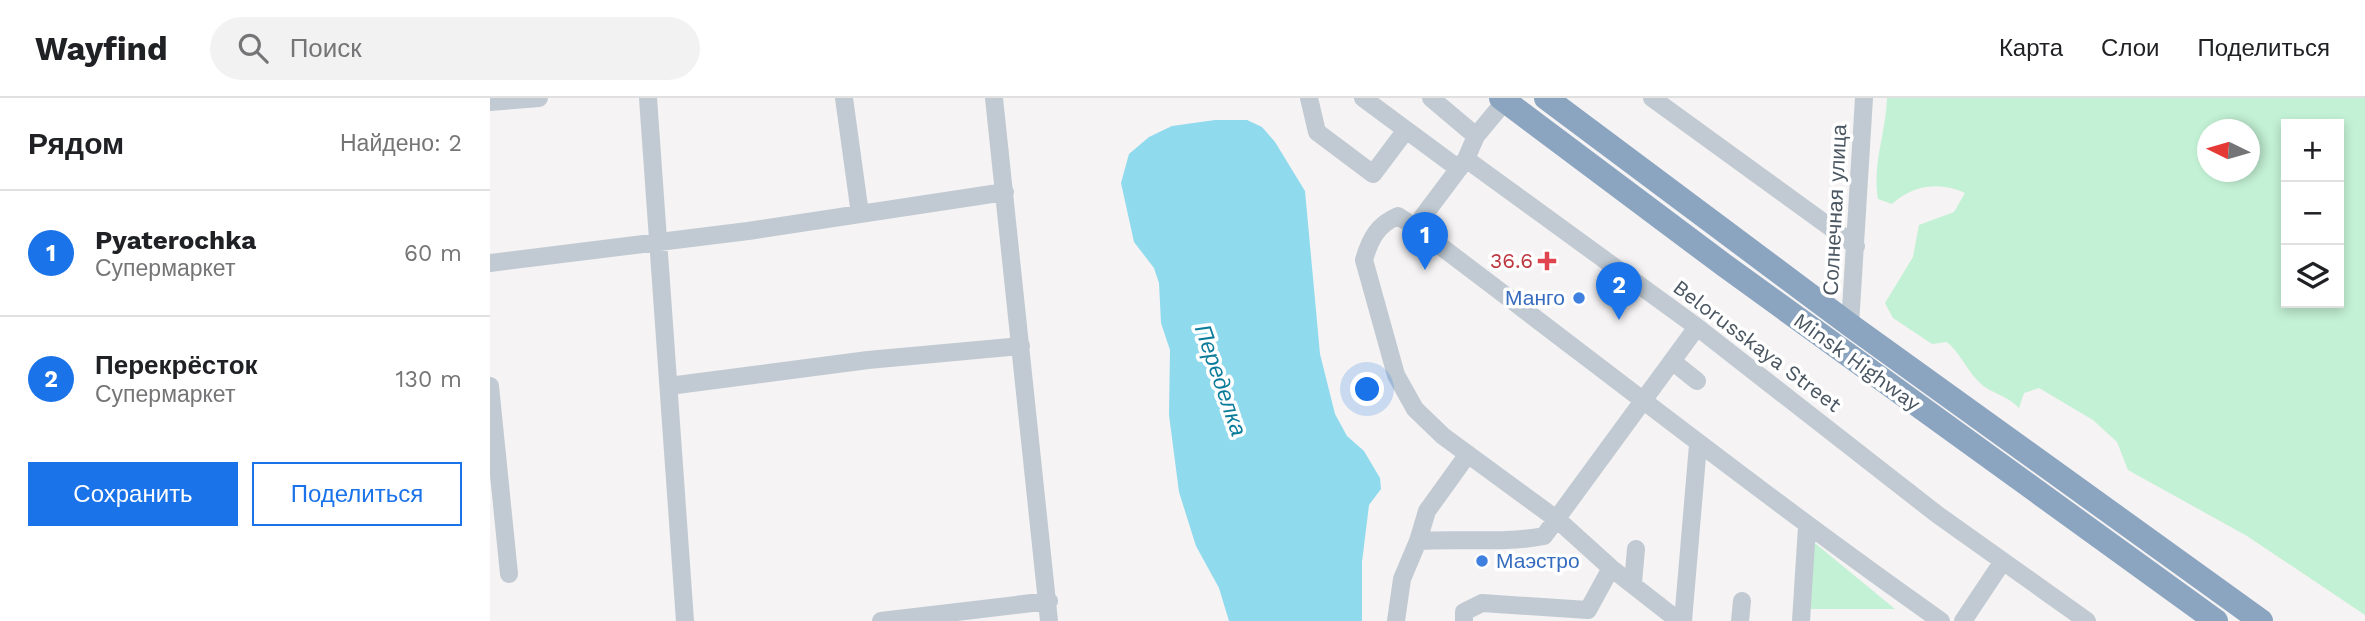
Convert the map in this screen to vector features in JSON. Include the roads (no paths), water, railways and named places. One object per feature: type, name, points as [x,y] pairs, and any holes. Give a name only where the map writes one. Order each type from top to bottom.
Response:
[{"type":"highway","name":"Minsk Highway","points":[[1546,98],[1850,325],[2261,621]]},
{"type":"highway","name":"Minsk Highway","points":[[1503,100],[1767,296],[2216,621]]},
{"type":"street","points":[[490,102],[539,98]]},
{"type":"street","points":[[648,98],[685,621]]},
{"type":"street","points":[[844,98],[860,214]]},
{"type":"street","points":[[994,98],[1049,621]]},
{"type":"street","points":[[1309,98],[1317,132],[1373,174],[1406,130]]},
{"type":"street","name":"Belorusskaya Street","points":[[1363,98],[1697,327],[1933,522],[2003,561],[2087,621]]},
{"type":"street","points":[[1431,98],[1476,136]]},
{"type":"street","points":[[1652,98],[1856,246]]},
{"type":"street","name":"Солнечная улица","points":[[1850,325],[1864,98]]},
{"type":"street","points":[[1415,227],[1462,164],[1476,136],[1503,100]]},
{"type":"street","points":[[490,263],[658,242],[1005,192]]},
{"type":"street","points":[[1681,621],[1611,568],[1559,520],[1468,454],[1415,410],[1396,375],[1364,260],[1369,244],[1383,222],[1398,216],[1415,227],[1646,400],[1698,445],[1941,621]]},
{"type":"street","points":[[1418,541],[1457,538],[1518,541],[1544,536],[1559,520],[1697,327]]},
{"type":"street","points":[[668,386],[868,360],[1021,346]]},
{"type":"street","points":[[1672,361],[1697,381]]},
{"type":"street","points":[[490,386],[509,573]]},
{"type":"street","points":[[1681,621],[1698,445]]},
{"type":"street","points":[[1396,621],[1402,579],[1427,511],[1468,454]]},
{"type":"street","points":[[1801,621],[1808,527]]},
{"type":"street","points":[[1633,583],[1636,549]]},
{"type":"street","points":[[1963,621],[2003,561]]},
{"type":"street","points":[[1464,621],[1464,612],[1482,603],[1588,610],[1611,568]]},
{"type":"street","points":[[881,621],[1049,601]]},
{"type":"street","points":[[1740,621],[1742,601]]},
{"type":"water","name":"Переделка","points":[[1215,120],[1247,120],[1262,127],[1275,142],[1305,191],[1320,354],[1335,414],[1347,436],[1364,451],[1380,478],[1381,489],[1369,505],[1362,562],[1362,621],[1229,621],[1219,588],[1196,546],[1179,492],[1169,415],[1170,350],[1161,323],[1159,283],[1154,268],[1134,242],[1121,183],[1129,154],[1149,137],[1172,126]]},
{"type":"place","name":"36.6","points":[[1547,261]]},
{"type":"place","name":"Pyaterochka","points":[[1425,270]]},
{"type":"place","name":"Манго","points":[[1579,298]]},
{"type":"place","name":"Перекрёсток","points":[[1619,320]]},
{"type":"place","name":"Маэстро","points":[[1482,561]]}]
